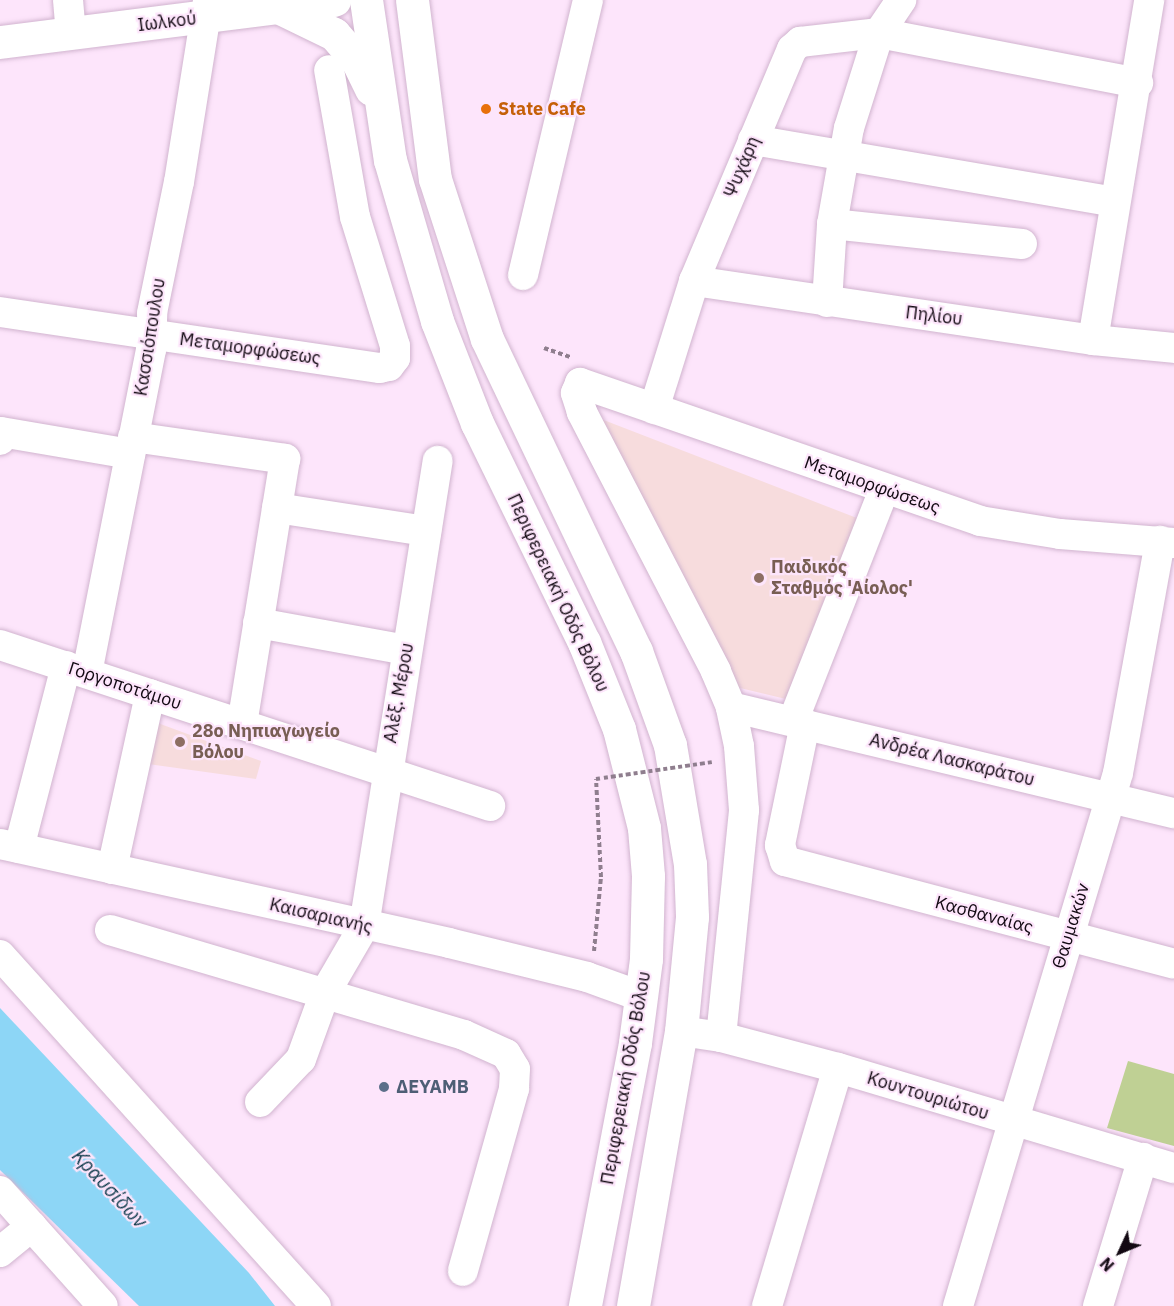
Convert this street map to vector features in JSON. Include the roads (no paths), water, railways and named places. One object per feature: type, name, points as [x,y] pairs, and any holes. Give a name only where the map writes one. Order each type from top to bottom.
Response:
[{"type":"main road","name":"Ιωλκού","points":[[0,42],[70,33],[207,9],[280,8],[333,0]]},
{"type":"main road","name":"Περιφερειακή Οδός Βόλου","points":[[366,0],[382,106],[410,237],[441,331],[477,423],[584,642],[619,729],[644,828],[648,927],[640,996],[585,1306]]},
{"type":"main road","points":[[412,0],[435,179],[487,339],[636,651],[670,745],[691,885],[692,917],[681,1031],[633,1306]]},
{"type":"main road","points":[[280,8],[334,34],[358,62],[382,106]]},
{"type":"street","points":[[68,0],[70,33]]},
{"type":"street","points":[[522,275],[588,0]]},
{"type":"street","points":[[827,302],[832,224],[842,154],[857,94],[879,33],[901,0]]},
{"type":"street","points":[[1093,340],[1149,0]]},
{"type":"street","name":"Κασσιόπουλου","points":[[10,846],[76,670],[131,445],[207,9]]},
{"type":"street","points":[[879,33],[1137,83]]},
{"type":"street","name":"Ψυχάρη","points":[[654,408],[694,282],[792,49],[800,42],[879,33]]},
{"type":"street","name":"Μεταμορφώσεως","points":[[0,312],[380,368],[393,362],[395,346],[355,217],[329,70]]},
{"type":"street","points":[[753,140],[1114,202]]},
{"type":"street","points":[[832,224],[1022,244]]},
{"type":"street","name":"Πηλίου","points":[[694,282],[1093,340],[1174,348]]},
{"type":"street","name":"Μεταμορφώσεως","points":[[730,707],[699,636],[627,504],[582,411],[576,393],[580,383],[884,490],[997,525],[1167,542]]},
{"type":"street","points":[[0,440],[1,432],[285,459],[242,724]]},
{"type":"street","name":"Αλέξ. Μέρου","points":[[364,926],[386,772],[438,461]]},
{"type":"street","points":[[799,723],[884,490]]},
{"type":"street","points":[[277,508],[426,531]]},
{"type":"street","name":"Θαυμακών","points":[[958,1306],[1015,1123],[1067,936],[1111,798],[1167,542]]},
{"type":"street","points":[[258,623],[407,650]]},
{"type":"street","name":"Γοργοποτάμου","points":[[0,645],[490,806]]},
{"type":"street","points":[[112,869],[150,694]]},
{"type":"street","points":[[721,1037],[744,810],[742,762],[730,707]]},
{"type":"street","name":"Ανδρέα Λασκαράτου","points":[[730,707],[1174,813]]},
{"type":"street","name":"Κασθαναίας","points":[[799,723],[780,844],[785,861],[794,866],[1174,964]]},
{"type":"street","points":[[0,825],[10,846]]},
{"type":"street","name":"Καισαριανής","points":[[10,846],[587,978],[640,996]]},
{"type":"street","points":[[260,1102],[301,1059],[326,993],[364,926]]},
{"type":"street","points":[[110,930],[483,1041],[512,1060],[514,1089],[463,1271]]},
{"type":"street","points":[[0,955],[316,1306]]},
{"type":"street","name":"Κουντουριώτου","points":[[681,1031],[721,1037],[838,1068],[1015,1123],[1174,1168]]},
{"type":"street","points":[[767,1306],[838,1068]]},
{"type":"street","points":[[1098,1306],[1143,1158]]},
{"type":"street","points":[[0,1191],[102,1306]]},
{"type":"street","points":[[0,1252],[32,1226]]},
{"type":"water","name":"Κραυσίδων","points":[[0,1008],[249,1273],[275,1306],[139,1306],[0,1170]]},
{"type":"place","name":"State Cafe","points":[[486,109]]},
{"type":"place","name":"Παιδικός Σταθμός 'Αίολος'","points":[[759,578]]},
{"type":"place","name":"28ο Νηπιαγωγείο Βόλου","points":[[180,742]]},
{"type":"place","name":"ΔΕΥΑΜΒ","points":[[384,1087]]}]
